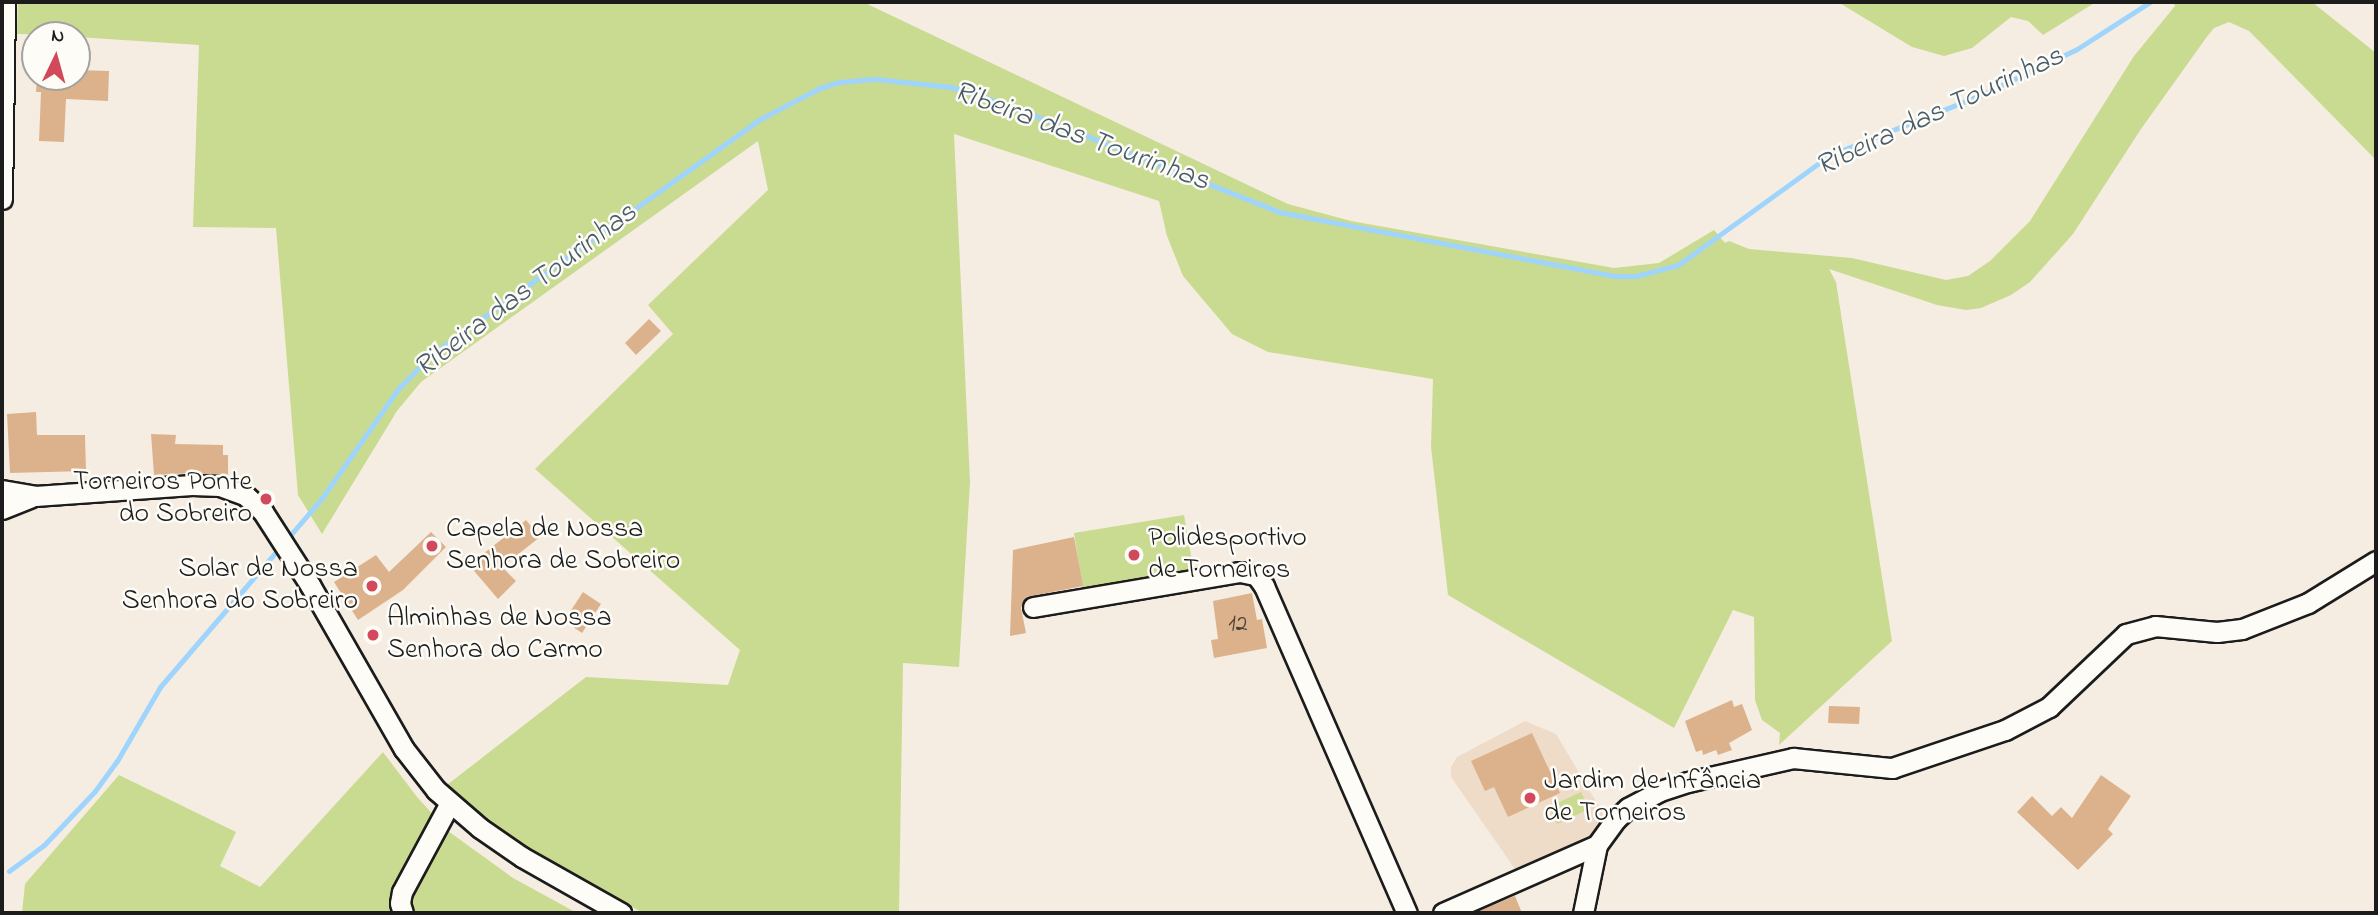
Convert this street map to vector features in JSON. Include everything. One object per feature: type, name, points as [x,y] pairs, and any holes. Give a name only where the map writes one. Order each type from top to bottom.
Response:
[{"type":"street","points":[[2,199],[5,2]]},
{"type":"street","points":[[2,490],[35,496],[182,485],[220,486],[253,501],[301,571],[404,749],[450,803],[522,857],[621,913]]},
{"type":"street","points":[[2,509],[35,496]]},
{"type":"street","points":[[1583,913],[1597,845],[1616,818],[1660,791],[1793,758],[1892,768],[2005,730],[2049,706],[2126,634],[2155,626],[2217,632],[2242,629],[2308,603],[2376,561]]},
{"type":"street","points":[[1033,607],[1240,572],[1256,575],[1264,586],[1407,913]]},
{"type":"street","points":[[403,913],[400,903],[402,892],[450,803]]},
{"type":"street","points":[[1443,913],[1597,845]]},
{"type":"shaded area","name":"Jardim de Infância de Torneiros","points":[[1525,721],[1556,734],[1607,820],[1593,837],[1517,872],[1451,777],[1451,767],[1457,757]]},
{"type":"green space","points":[[18,2],[863,2],[1288,204],[1351,221],[1614,268],[1659,263],[1714,230],[1725,243],[1729,241],[1749,249],[1852,258],[1946,280],[1968,276],[1990,261],[2030,221],[2134,56],[2175,6],[2173,2],[2312,2],[2376,53],[2376,160],[2249,31],[2229,22],[2214,28],[2206,38],[2141,129],[2073,234],[2030,282],[2011,295],[1981,308],[1966,310],[1937,305],[1829,269],[1836,282],[1892,641],[1779,745],[1780,733],[1762,720],[1755,700],[1754,617],[1733,610],[1674,728],[1448,595],[1431,447],[1433,379],[1268,352],[1232,334],[1183,276],[1167,236],[1159,201],[954,134],[970,482],[959,667],[903,663],[899,913],[643,913],[513,839],[478,814],[447,785],[586,677],[728,685],[740,650],[535,469],[673,334],[648,305],[768,190],[758,141],[421,382],[397,411],[322,534],[298,495],[276,228],[193,227],[199,45],[91,38],[91,21],[21,21],[21,34],[17,34]]},
{"type":"green space","points":[[1838,2],[2096,2],[2043,35],[2028,21],[2011,17],[1972,48],[1944,56],[1912,47]]},
{"type":"green space","name":"Polidesportivo de Torneiros","points":[[1184,515],[1194,573],[1083,591],[1074,533]]},
{"type":"green space","points":[[383,752],[417,797],[448,831],[513,878],[577,913],[22,913],[25,884],[119,775],[236,832],[220,866],[260,887]]},
{"type":"green space","points":[[1581,792],[1589,809],[1557,824],[1549,807]]},
{"type":"building","points":[[91,70],[109,71],[108,101],[66,99],[64,142],[39,141],[41,92],[36,92],[91,91]]},
{"type":"building","points":[[649,319],[661,331],[636,355],[625,343]]},
{"type":"building","points":[[36,412],[37,435],[85,435],[86,471],[10,473],[7,414]]},
{"type":"building","points":[[151,434],[176,435],[175,444],[223,445],[223,455],[228,455],[228,476],[192,473],[154,475]]},
{"type":"building","points":[[526,520],[540,537],[502,567],[516,581],[498,599],[469,565]]},
{"type":"building","name":"Solar de Nossa Senhora do Sobreiro","points":[[431,532],[446,547],[403,590],[358,620],[334,582],[376,555],[389,572]]},
{"type":"building","points":[[1074,537],[1083,586],[1026,597],[1021,608],[1026,633],[1010,636],[1013,550]]},
{"type":"building","points":[[583,592],[601,604],[582,633],[564,621]]},
{"type":"building","points":[[1252,593],[1257,620],[1262,619],[1267,648],[1214,658],[1211,640],[1218,639],[1213,601]]},
{"type":"building","points":[[1732,700],[1734,707],[1742,704],[1752,730],[1729,743],[1732,750],[1718,755],[1716,750],[1703,755],[1702,750],[1696,752],[1685,721]]},
{"type":"building","points":[[1829,706],[1860,707],[1859,724],[1828,723]]},
{"type":"building","points":[[1532,733],[1560,793],[1508,817],[1494,787],[1485,791],[1471,761]]},
{"type":"building","points":[[2101,775],[2131,796],[2108,829],[2113,834],[2078,870],[2017,812],[2032,796],[2052,816],[2061,807],[2072,818]]},
{"type":"building","points":[[1515,896],[1522,913],[1474,913]]},
{"type":"waterway","name":"Ribeira das Tourinhas","points":[[287,539],[322,498],[398,389],[432,354],[760,119],[820,88],[839,82],[876,79],[951,87],[1008,105],[1279,212],[1614,276],[1636,276],[1678,265],[1830,155],[1981,95],[2077,49],[2150,2]]},
{"type":"waterway","name":"Ribeira das Tourinhas","points":[[9,871],[44,845],[95,791],[117,761],[160,687],[280,547]]},
{"type":"place","name":"Torneiros Ponte do Sobreiro","points":[[266,499]]},
{"type":"place","name":"Capela de Nossa Senhora de Sobreiro","points":[[432,546]]},
{"type":"place","name":"Polidesportivo de Torneiros","points":[[1134,555]]},
{"type":"place","name":"Solar de Nossa Senhora do Sobreiro","points":[[372,586]]},
{"type":"place","name":"Alminhas de Nossa Senhora do Carmo","points":[[373,635]]},
{"type":"place","name":"Jardim de Infância de Torneiros","points":[[1530,798]]}]
